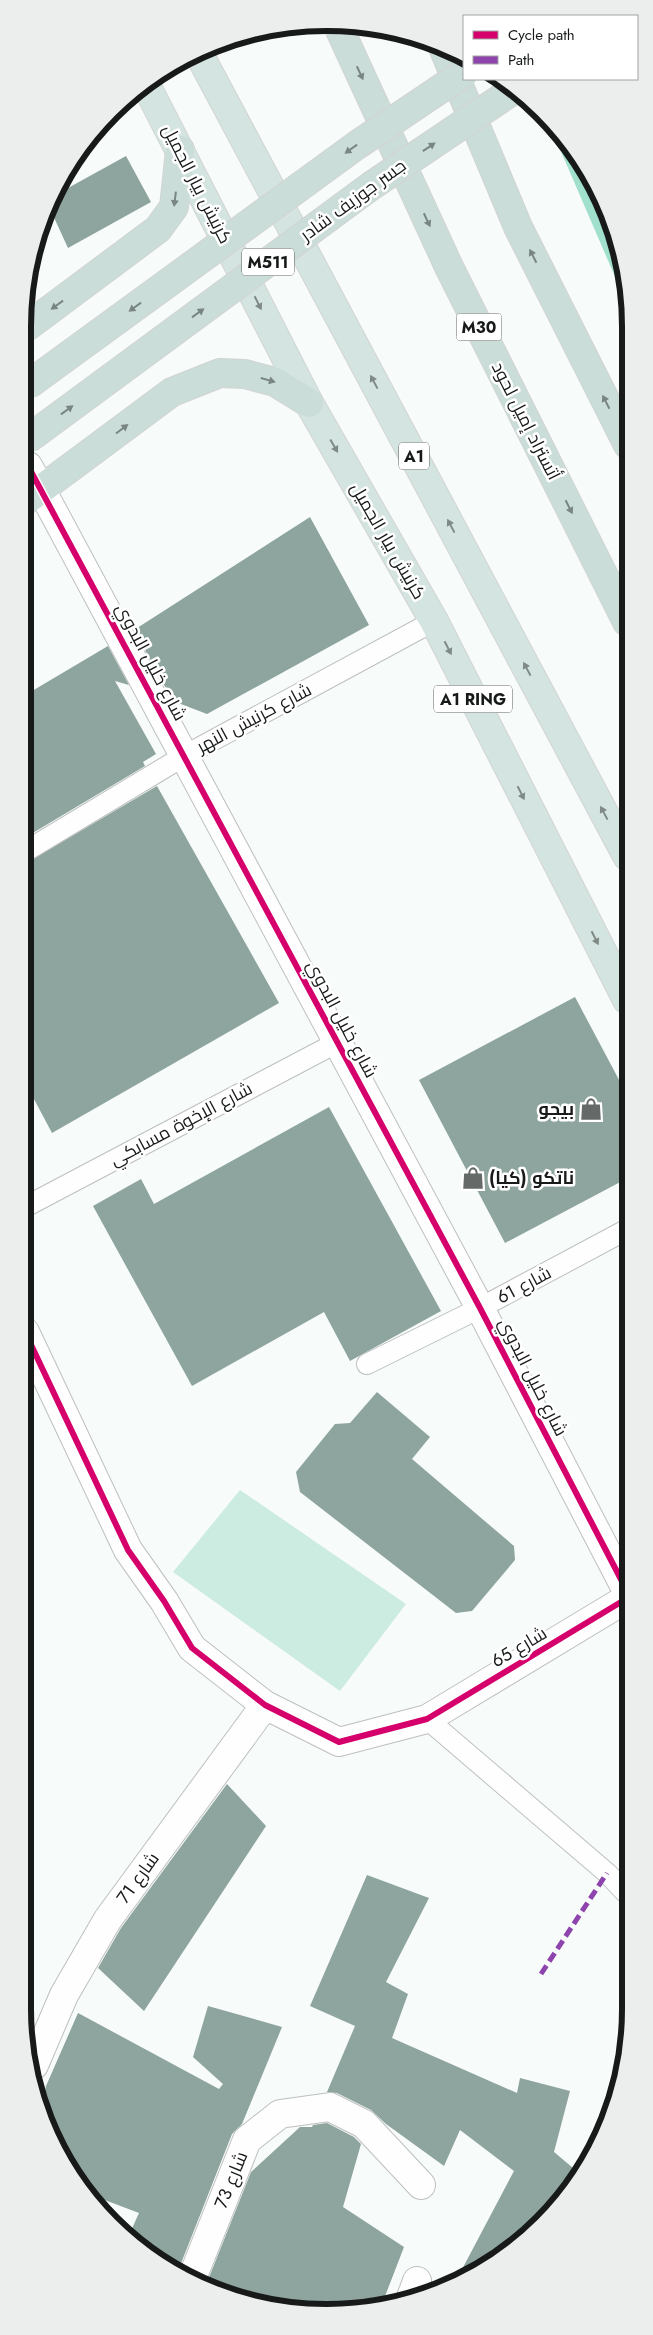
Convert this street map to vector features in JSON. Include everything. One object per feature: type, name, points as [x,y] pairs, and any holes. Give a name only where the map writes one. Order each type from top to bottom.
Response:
[{"type":"highway","name":"أتستراد إميل لحود","points":[[341,32],[449,267],[622,612]]},
{"type":"highway","points":[[447,58],[518,226],[622,433]]},
{"type":"highway","name":"A1","points":[[202,59],[622,847]]},
{"type":"highway","name":"M511","points":[[31,383],[357,145],[463,74]]},
{"type":"highway","name":"كرنيش بيار الجميل","points":[[149,91],[310,404],[434,621],[622,990]]},
{"type":"highway","name":"جسر جوزيف شادر","points":[[31,437],[371,186],[508,94]]},
{"type":"highway","points":[[31,324],[158,229],[174,207],[180,150]]},
{"type":"highway","points":[[34,494],[172,392],[220,373],[246,374],[275,382],[310,404]]},
{"type":"street","name":"شارع خليل البدوي","points":[[31,480],[34,494],[184,756],[338,1042],[480,1308],[622,1581]]},
{"type":"street","name":"شارع 65","points":[[31,1345],[128,1550],[164,1602],[192,1648],[265,1705],[339,1742],[426,1719],[622,1602]]},
{"type":"street","name":"شارع 71","points":[[36,2060],[64,1995],[108,1919],[265,1705]]},
{"type":"street","name":"شارع 73","points":[[194,2272],[247,2140],[280,2114],[330,2107],[364,2124],[421,2185]]},
{"type":"lane","name":"شارع كرنيش النهر","points":[[31,848],[184,756],[434,621]]},
{"type":"lane","name":"شارع الإخوة مسابكي","points":[[31,1203],[338,1042]]},
{"type":"lane","name":"شارع 61","points":[[367,1364],[480,1308],[622,1232]]},
{"type":"lane","points":[[426,1719],[607,1873],[622,1889]]},
{"type":"shaded area","points":[[557,143],[582,179],[599,214],[612,250],[618,283]]},
{"type":"shaded area","points":[[240,1490],[406,1604],[340,1691],[173,1572]]},
{"type":"building","points":[[126,156],[151,202],[68,248],[53,216],[65,189]]},
{"type":"building","points":[[310,517],[369,625],[207,714],[173,701],[134,630]]},
{"type":"building","points":[[108,646],[129,685],[115,681],[156,754],[143,762],[145,766],[31,834],[31,692]]},
{"type":"building","points":[[157,786],[279,1003],[52,1133],[31,1093],[31,860]]},
{"type":"building","points":[[575,997],[622,1085],[622,1181],[505,1243],[419,1080]]},
{"type":"building","points":[[329,1107],[441,1311],[350,1361],[324,1312],[192,1386],[93,1206],[141,1179],[154,1204]]},
{"type":"building","points":[[377,1392],[430,1437],[412,1459],[514,1546],[515,1560],[472,1611],[456,1613],[300,1492],[296,1472],[335,1424],[350,1423]]},
{"type":"building","points":[[227,1784],[266,1826],[144,2011],[98,1968],[121,1928]]},
{"type":"building","points":[[367,1875],[429,1898],[386,1982],[408,1994],[392,2038],[517,2093],[520,2078],[570,2091],[554,2152],[574,2169],[572,2173],[548,2203],[521,2230],[491,2254],[461,2271],[514,2171],[460,2130],[444,2166],[386,2124],[371,2110],[337,2093],[327,2092],[355,2026],[310,2006]]},
{"type":"building","points":[[208,2006],[282,2027],[242,2124],[232,2134],[180,2265],[162,2254],[132,2230],[139,2213],[101,2199],[92,2188],[81,2173],[62,2139],[44,2095],[46,2086],[78,2013],[219,2089],[223,2084],[193,2057]]},
{"type":"building","points":[[327,2123],[354,2137],[361,2144],[343,2207],[404,2247],[384,2298],[326,2304],[288,2301],[250,2294],[209,2279],[251,2172],[300,2127],[312,2127],[313,2125]]},
{"type":"marked path","points":[[541,1974],[607,1873]]},
{"type":"cycle path","points":[[31,472],[480,1308],[622,1581]]},
{"type":"cycle path","points":[[31,1345],[128,1550],[164,1601],[192,1648],[265,1705],[339,1742],[427,1719],[622,1601]]},
{"type":"place","name":"بيجو","points":[[591,1109]]},
{"type":"place","name":"ناتكو (كيا)","points":[[473,1178]]}]
